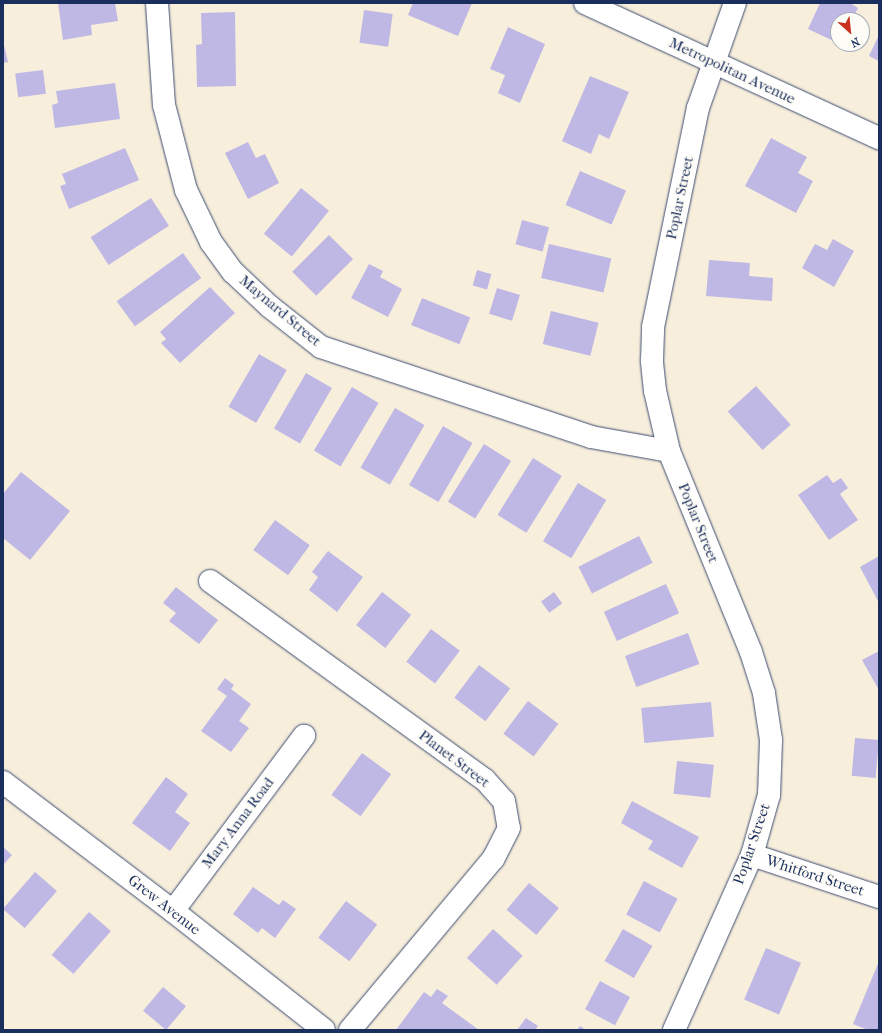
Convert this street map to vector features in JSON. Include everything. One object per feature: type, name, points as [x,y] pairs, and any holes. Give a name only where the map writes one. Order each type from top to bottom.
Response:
[{"type":"street","name":"Maynard Street","points":[[157,3],[164,105],[186,190],[211,242],[233,272],[269,306],[321,347],[591,437],[669,451]]},
{"type":"street","name":"Metropolitan Avenue","points":[[585,3],[879,138]]},
{"type":"street","name":"Poplar Street","points":[[674,1030],[752,855],[769,795],[771,740],[764,693],[751,652],[669,451],[655,391],[652,360],[653,327],[698,108],[735,3]]},
{"type":"street","name":"Planet Street","points":[[210,581],[485,780],[504,800],[509,828],[493,859],[350,1030]]},
{"type":"street","name":"Mary Anna Road","points":[[173,911],[304,736]]},
{"type":"street","name":"Grew Avenue","points":[[3,782],[173,911],[324,1030]]},
{"type":"street","name":"Whitford Street","points":[[752,855],[879,897]]},
{"type":"building","points":[[58,3],[115,3],[118,21],[91,25],[92,35],[63,40]]},
{"type":"building","points":[[413,3],[472,3],[458,36],[408,15]]},
{"type":"building","points":[[820,3],[850,3],[858,8],[856,12],[830,12],[830,39],[808,29]]},
{"type":"building","points":[[364,10],[393,14],[388,47],[359,43]]},
{"type":"building","points":[[235,12],[236,86],[197,87],[196,45],[202,44],[201,13]]},
{"type":"building","points":[[508,27],[545,44],[520,103],[498,93],[505,75],[490,69]]},
{"type":"building","points":[[879,35],[879,61],[869,56]]},
{"type":"building","points":[[3,41],[8,62],[3,63]]},
{"type":"building","points":[[43,70],[46,94],[18,97],[15,73]]},
{"type":"building","points":[[590,76],[629,92],[609,139],[599,134],[591,154],[562,141]]},
{"type":"building","points":[[115,83],[120,119],[55,128],[52,105],[58,103],[56,91]]},
{"type":"building","points":[[771,138],[807,157],[798,173],[813,181],[796,213],[745,186]]},
{"type":"building","points":[[248,142],[256,158],[265,154],[279,183],[248,199],[225,153]]},
{"type":"building","points":[[125,148],[139,180],[69,209],[60,186],[66,184],[62,174]]},
{"type":"building","points":[[580,171],[626,191],[612,225],[566,205]]},
{"type":"building","points":[[301,188],[329,211],[292,257],[264,234]]},
{"type":"building","points":[[151,198],[169,226],[109,265],[91,237]]},
{"type":"building","points":[[522,220],[549,227],[543,251],[516,244]]},
{"type":"building","points":[[329,235],[353,259],[316,296],[292,272]]},
{"type":"building","points":[[833,239],[854,251],[834,287],[802,268],[815,244],[827,250]]},
{"type":"building","points":[[549,244],[611,258],[603,292],[541,278]]},
{"type":"building","points":[[183,253],[201,278],[135,326],[117,301]]},
{"type":"building","points":[[709,260],[750,263],[749,276],[773,278],[772,301],[706,296]]},
{"type":"building","points":[[369,264],[383,271],[380,277],[402,289],[388,317],[351,298]]},
{"type":"building","points":[[477,270],[491,274],[487,290],[473,285]]},
{"type":"building","points":[[210,287],[235,313],[180,363],[161,343],[166,339],[160,332]]},
{"type":"building","points":[[497,288],[520,295],[512,321],[489,314]]},
{"type":"building","points":[[422,298],[470,317],[459,344],[411,325]]},
{"type":"building","points":[[551,311],[599,323],[590,356],[543,344]]},
{"type":"building","points":[[259,354],[287,370],[256,423],[228,407]]},
{"type":"building","points":[[306,373],[332,388],[300,443],[274,428]]},
{"type":"building","points":[[756,386],[791,425],[763,450],[728,411]]},
{"type":"building","points":[[352,387],[379,403],[340,466],[314,450]]},
{"type":"building","points":[[395,408],[424,425],[390,485],[360,468]]},
{"type":"building","points":[[443,426],[472,443],[438,502],[409,485]]},
{"type":"building","points":[[484,444],[511,461],[475,519],[448,502]]},
{"type":"building","points":[[533,458],[562,476],[526,533],[497,515]]},
{"type":"building","points":[[21,472],[70,511],[30,560],[3,538],[3,494]]},
{"type":"building","points":[[827,475],[833,483],[841,478],[848,488],[840,494],[858,520],[829,540],[798,495]]},
{"type":"building","points":[[578,483],[606,500],[571,558],[543,541]]},
{"type":"building","points":[[275,520],[310,545],[288,575],[253,550]]},
{"type":"building","points":[[639,536],[653,563],[592,594],[578,567]]},
{"type":"building","points":[[328,551],[363,577],[337,612],[309,590],[318,577],[312,572]]},
{"type":"building","points":[[879,556],[879,603],[860,567]]},
{"type":"building","points":[[666,584],[679,613],[617,641],[604,612]]},
{"type":"building","points":[[176,587],[218,620],[199,644],[169,621],[176,613],[163,603]]},
{"type":"building","points":[[382,592],[411,615],[385,648],[356,625]]},
{"type":"building","points":[[554,592],[562,603],[549,613],[541,601]]},
{"type":"building","points":[[431,629],[460,651],[435,683],[406,662]]},
{"type":"building","points":[[688,633],[699,664],[636,687],[625,656]]},
{"type":"building","points":[[879,651],[879,690],[862,660]]},
{"type":"building","points":[[479,665],[510,688],[485,721],[454,698]]},
{"type":"building","points":[[225,678],[234,685],[231,689],[251,704],[239,721],[249,728],[231,752],[201,731],[227,696],[217,689]]},
{"type":"building","points":[[528,701],[558,724],[534,757],[503,734]]},
{"type":"building","points":[[711,702],[714,737],[644,743],[641,708]]},
{"type":"building","points":[[855,738],[879,740],[876,778],[852,776]]},
{"type":"building","points":[[362,753],[391,774],[361,816],[331,795]]},
{"type":"building","points":[[677,761],[714,765],[710,798],[674,794]]},
{"type":"building","points":[[166,777],[188,794],[175,812],[190,823],[170,851],[132,823]]},
{"type":"building","points":[[632,801],[699,837],[682,868],[648,849],[653,841],[621,823]]},
{"type":"building","points":[[3,847],[12,855],[3,865]]},
{"type":"building","points":[[35,872],[57,891],[25,928],[3,909]]},
{"type":"building","points":[[644,881],[678,899],[660,932],[626,915]]},
{"type":"building","points":[[529,883],[559,908],[536,935],[507,910]]},
{"type":"building","points":[[253,887],[279,905],[283,900],[296,909],[275,938],[262,928],[258,933],[233,914]]},
{"type":"building","points":[[346,901],[377,924],[349,961],[318,938]]},
{"type":"building","points":[[89,912],[111,931],[73,974],[52,955]]},
{"type":"building","points":[[493,929],[523,956],[497,985],[467,958]]},
{"type":"building","points":[[623,929],[652,946],[634,978],[604,961]]},
{"type":"building","points":[[766,948],[801,963],[779,1014],[744,1000]]},
{"type":"building","points":[[879,961],[879,1030],[868,1030],[853,1024]]},
{"type":"building","points":[[600,981],[630,997],[615,1025],[585,1009]]},
{"type":"building","points":[[163,987],[186,1006],[166,1030],[143,1011]]},
{"type":"building","points":[[437,989],[448,996],[442,1003],[479,1030],[396,1030],[424,992],[431,997]]},
{"type":"building","points":[[526,1018],[538,1026],[535,1030],[517,1030]]},
{"type":"building","points":[[580,1026],[586,1030],[577,1030]]}]
